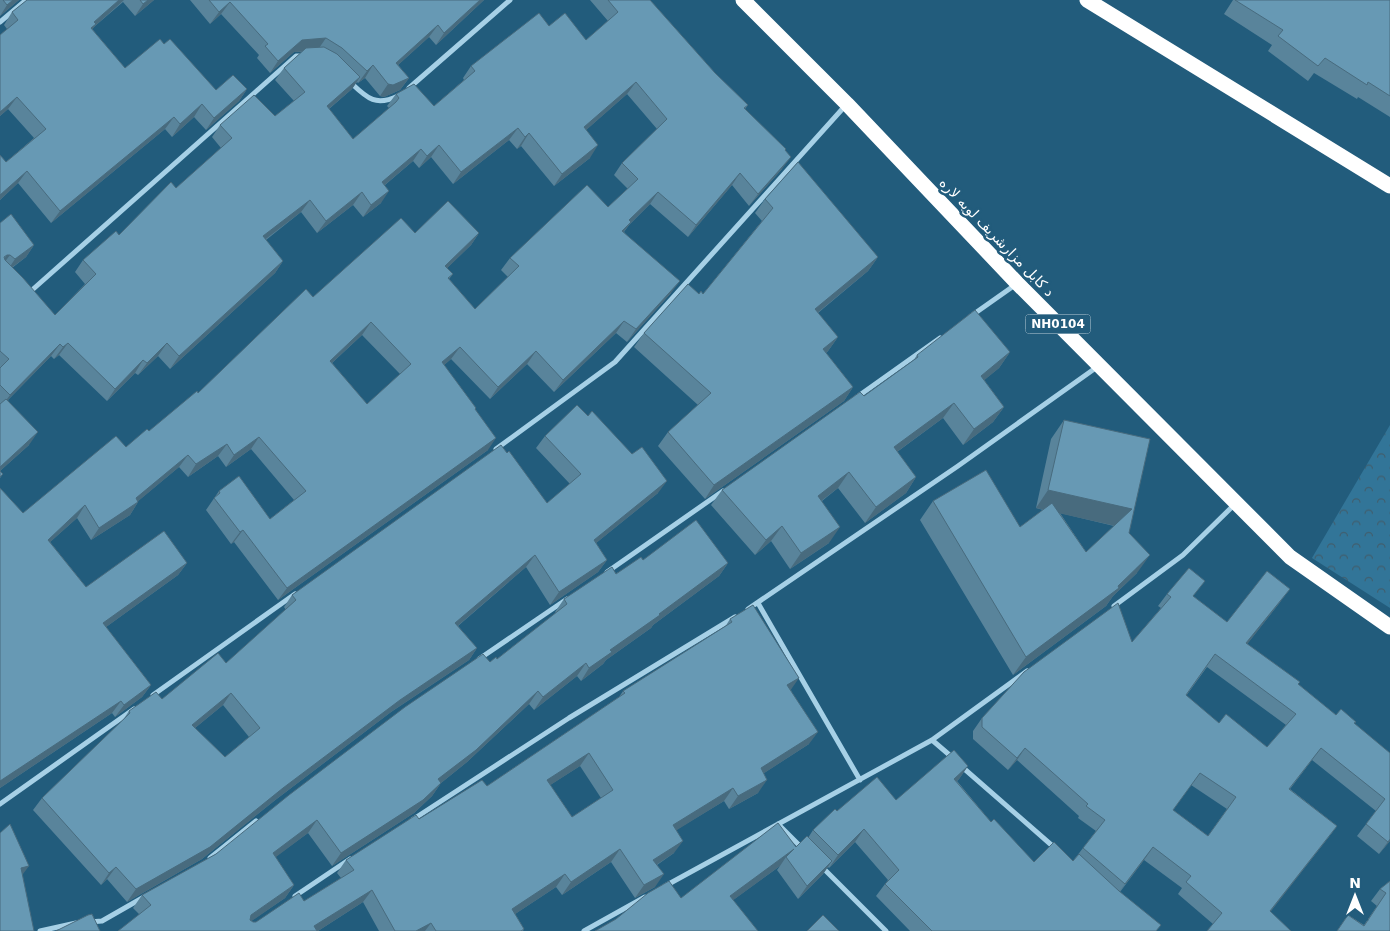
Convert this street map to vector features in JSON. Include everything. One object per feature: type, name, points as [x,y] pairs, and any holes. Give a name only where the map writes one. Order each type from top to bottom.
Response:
[{"type":"highway","name":"د کابل مزارشریف لویه لاره","points":[[743,0],[847,104],[1098,365],[1290,557],[1390,627]]},
{"type":"highway","points":[[1087,0],[1390,186]]},
{"type":"street","points":[[0,22],[26,0]]},
{"type":"street","points":[[343,75],[367,98],[385,102],[402,94],[510,0]]},
{"type":"street","points":[[24,289],[31,291],[296,56],[310,56]]},
{"type":"street","points":[[490,454],[615,362],[847,104]]},
{"type":"street","points":[[968,318],[1018,283]]},
{"type":"street","points":[[854,398],[944,335]]},
{"type":"street","points":[[405,824],[569,718],[758,603],[958,466],[1098,365]]},
{"type":"street","points":[[601,576],[732,485]]},
{"type":"street","points":[[1112,608],[1182,555],[1236,504]]},
{"type":"street","points":[[149,698],[300,590]]},
{"type":"street","points":[[477,660],[576,593]]},
{"type":"street","points":[[758,603],[860,780]]},
{"type":"street","points":[[660,889],[932,740],[1034,665]]},
{"type":"street","points":[[0,804],[141,704]]},
{"type":"street","points":[[932,740],[1059,852]]},
{"type":"street","points":[[204,863],[263,816]]},
{"type":"street","points":[[778,824],[805,850]]},
{"type":"street","points":[[292,898],[356,856]]},
{"type":"street","points":[[818,864],[886,931]]},
{"type":"street","points":[[40,931],[69,924],[102,921],[153,892]]},
{"type":"street","points":[[584,931],[651,894]]},
{"type":"green space","points":[[1390,425],[1390,608],[1312,558]]},
{"type":"building","points":[[3,0],[13,0],[7,5]]},
{"type":"building","points":[[27,0],[119,0],[94,22],[96,24],[91,28],[125,68],[160,39],[164,44],[170,39],[216,90],[233,75],[247,89],[214,118],[202,104],[180,124],[174,117],[60,211],[27,171],[0,195],[0,155],[6,162],[46,129],[17,97],[0,112],[0,35],[18,20],[12,12]]},
{"type":"building","points":[[140,0],[148,0],[143,4]]},
{"type":"building","points":[[209,0],[480,0],[444,33],[438,25],[396,63],[409,78],[393,85],[388,84],[373,65],[367,71],[342,48],[326,38],[302,40],[278,61],[265,46],[268,44],[230,2],[219,12]]},
{"type":"building","points":[[608,0],[650,0],[715,73],[748,105],[744,108],[786,149],[791,157],[758,194],[740,173],[696,225],[658,192],[629,220],[631,222],[622,231],[680,281],[636,329],[624,321],[563,380],[536,351],[498,387],[460,347],[442,362],[496,438],[287,588],[243,530],[240,532],[214,498],[220,493],[219,491],[239,476],[270,519],[306,491],[259,437],[234,455],[227,444],[196,464],[188,455],[136,498],[138,502],[99,528],[85,505],[48,540],[86,587],[164,531],[187,563],[103,623],[151,685],[124,705],[121,701],[0,781],[0,488],[23,513],[116,436],[126,447],[147,429],[149,431],[197,391],[198,393],[306,289],[313,297],[401,218],[415,233],[448,201],[479,233],[445,266],[453,274],[448,278],[475,309],[519,266],[510,258],[587,185],[608,207],[638,179],[622,163],[667,119],[636,82],[584,127],[598,145],[562,174],[529,133],[525,137],[518,128],[461,172],[439,145],[427,156],[421,149],[382,182],[389,191],[371,205],[362,192],[326,221],[310,200],[263,236],[283,261],[179,356],[167,343],[147,363],[143,360],[115,389],[68,343],[63,347],[60,344],[10,395],[0,385],[0,368],[9,359],[0,351],[0,223],[11,214],[34,245],[15,259],[10,255],[4,257],[55,315],[96,274],[83,260],[116,231],[119,235],[171,182],[176,188],[232,138],[220,125],[254,95],[275,116],[305,92],[284,68],[306,48],[324,47],[337,54],[360,77],[327,106],[353,139],[396,102],[399,98],[396,94],[414,84],[434,106],[475,71],[471,66],[539,13],[549,26],[565,13],[586,40],[618,12]],"holes":[[[371,322],[411,364],[367,404],[330,361]]]},
{"type":"building","points":[[1235,0],[1390,0],[1390,96],[1368,82],[1367,85],[1325,58],[1318,66],[1278,36],[1283,30]]},
{"type":"building","points":[[798,162],[878,257],[815,309],[838,337],[823,349],[853,387],[714,485],[668,432],[711,393],[644,333],[688,284],[699,294],[701,291],[703,294],[773,208],[765,199]]},
{"type":"building","points":[[975,310],[1010,352],[981,376],[1004,407],[974,429],[954,403],[894,447],[916,477],[876,507],[849,472],[818,496],[840,527],[801,553],[782,526],[766,540],[722,490],[860,392],[864,396],[918,357],[917,355]]},
{"type":"building","points":[[6,399],[38,432],[0,467],[0,404]]},
{"type":"building","points":[[577,405],[588,416],[592,411],[632,454],[642,447],[667,481],[594,540],[607,560],[559,592],[535,555],[455,623],[477,648],[400,700],[283,788],[210,847],[136,889],[116,867],[109,873],[42,798],[130,713],[129,711],[156,692],[162,699],[218,653],[226,663],[296,600],[292,595],[501,445],[507,453],[509,451],[547,503],[581,474],[545,436]],"holes":[[[231,693],[260,728],[225,757],[192,725]]]},
{"type":"building","points":[[1064,420],[1150,439],[1129,533],[1150,555],[1118,586],[1119,588],[1026,657],[933,501],[986,470],[1020,527],[1052,503],[1086,552],[1132,509],[1048,490]]},
{"type":"building","points":[[696,520],[728,563],[660,615],[610,650],[612,652],[589,668],[586,663],[543,697],[538,691],[476,750],[438,779],[441,783],[423,800],[341,853],[317,820],[273,853],[294,885],[251,915],[250,920],[256,922],[299,893],[304,901],[354,870],[346,860],[416,815],[419,819],[482,780],[487,786],[625,693],[623,691],[732,622],[730,619],[753,605],[799,678],[787,685],[818,732],[761,768],[767,780],[738,796],[733,788],[673,825],[683,841],[653,860],[664,874],[644,885],[620,849],[571,882],[565,874],[512,909],[524,929],[521,931],[436,931],[431,923],[416,931],[395,931],[372,890],[314,926],[317,931],[118,931],[151,905],[142,895],[216,854],[289,795],[405,707],[483,654],[490,662],[496,657],[497,659],[567,604],[564,599],[612,567],[616,574],[641,557],[643,560]],"holes":[[[589,753],[613,790],[572,817],[547,780]]]},
{"type":"building","points":[[1189,568],[1205,581],[1193,596],[1227,622],[1267,571],[1290,589],[1246,643],[1300,682],[1298,684],[1336,715],[1341,709],[1356,722],[1354,723],[1390,753],[1390,839],[1388,842],[1366,824],[1385,799],[1321,748],[1289,789],[1337,826],[1270,911],[1291,931],[1207,931],[1222,913],[1186,882],[1191,876],[1153,847],[1125,884],[1083,848],[1105,820],[1086,806],[1088,804],[1025,748],[1017,758],[982,727],[982,718],[1024,672],[1118,603],[1132,642],[1171,597],[1167,594]],"holes":[[[1215,654],[1296,714],[1267,747],[1226,714],[1219,723],[1186,695]],[[1200,773],[1236,797],[1208,836],[1173,810]]]},
{"type":"building","points":[[954,750],[968,766],[954,779],[991,822],[994,819],[1034,862],[1054,842],[1073,861],[1079,854],[1119,891],[1161,925],[1156,931],[932,931],[885,884],[899,870],[864,829],[838,855],[813,830],[835,809],[837,811],[877,777],[896,800]]},
{"type":"building","points":[[778,823],[796,847],[807,836],[832,861],[807,886],[786,857],[794,849],[730,896],[758,931],[595,931],[616,919],[648,893],[669,881],[681,898]]},
{"type":"building","points":[[10,824],[29,866],[21,868],[34,931],[0,931],[0,833]]},
{"type":"building","points":[[1390,881],[1390,931],[1337,931],[1348,915],[1364,926],[1386,893],[1380,889]]},
{"type":"building","points":[[92,914],[100,931],[56,931],[88,915]]},
{"type":"building","points":[[823,915],[839,931],[807,931]]}]
